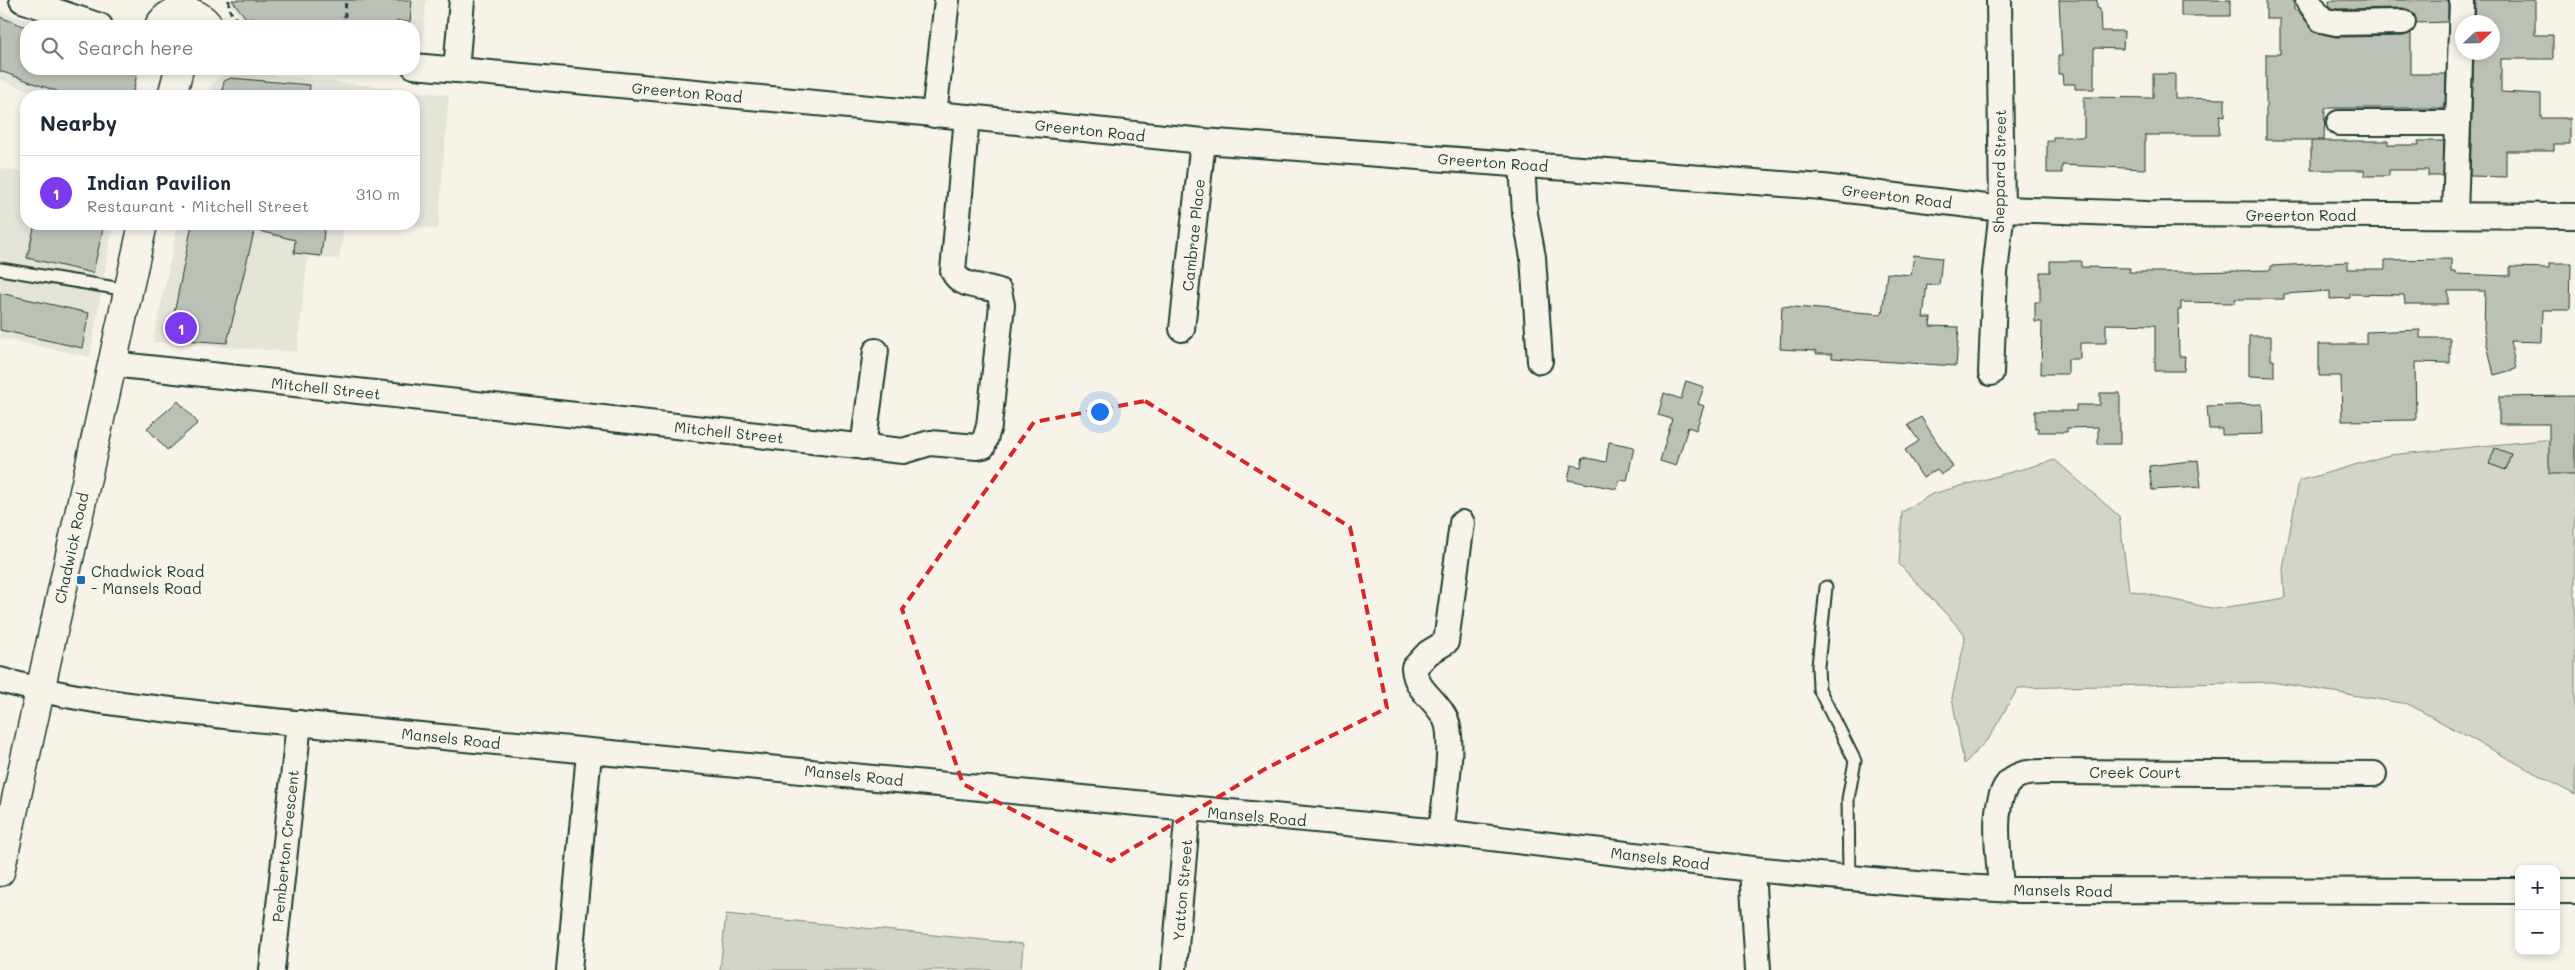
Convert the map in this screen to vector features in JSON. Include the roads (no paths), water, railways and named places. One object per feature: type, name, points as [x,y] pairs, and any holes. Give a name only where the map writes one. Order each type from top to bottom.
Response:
[{"type":"street","points":[[22,0],[82,20]]},
{"type":"street","points":[[456,70],[462,0]]},
{"type":"street","points":[[934,115],[947,0]]},
{"type":"street","name":"Sheppard Street","points":[[1991,373],[1995,273],[2002,209],[1999,0]]},
{"type":"street","points":[[2308,0],[2322,20],[2336,23],[2403,22]]},
{"type":"street","points":[[2455,215],[2462,0]]},
{"type":"street","points":[[167,14],[186,11],[206,15]]},
{"type":"street","name":"Greerton Road","points":[[420,67],[967,117],[1203,141],[1823,187],[2002,209],[2147,214],[2575,216]]},
{"type":"street","points":[[174,90],[177,75]]},
{"type":"street","name":"Mitchell Street","points":[[112,362],[140,368],[903,451],[930,443],[983,446],[986,440],[1002,305],[999,291],[973,286],[956,276],[954,271],[953,253],[967,117]]},
{"type":"street","points":[[2339,123],[2458,123]]},
{"type":"street","name":"Cambrae Place","points":[[1182,329],[1203,141]]},
{"type":"street","points":[[1522,164],[1525,214],[1533,257],[1540,362]]},
{"type":"street","name":"Chadwick Road","points":[[0,872],[143,230]]},
{"type":"street","points":[[863,447],[876,351]]},
{"type":"street","points":[[1442,832],[1450,732],[1440,709],[1418,686],[1414,668],[1428,653],[1446,642],[1462,523]]},
{"type":"street","name":"Mansels Road","points":[[0,680],[40,691],[97,702],[589,753],[787,768],[1188,809],[1442,832],[1849,878],[2002,889],[2515,891]]},
{"type":"street","name":"Pemberton Crescent","points":[[272,970],[299,723]]},
{"type":"street","points":[[569,970],[589,753]]},
{"type":"street","name":"Creek Court","points":[[2002,889],[1998,826],[2000,797],[2013,778],[2023,774],[2052,772],[2374,774]]},
{"type":"street","name":"Yatton Street","points":[[1174,970],[1188,809]]},
{"type":"street","points":[[1752,868],[1758,970]]},
{"type":"street","points":[[2560,891],[2575,891]]},
{"type":"lane","points":[[0,269],[128,290]]},
{"type":"lane","points":[[1826,587],[1818,666],[1819,689],[1855,761],[1848,799],[1849,878]]},
{"type":"place","name":"Indian Pavilion","points":[[181,328]]},
{"type":"place","name":"Chadwick Road - Mansels Road","points":[[81,580]]}]
